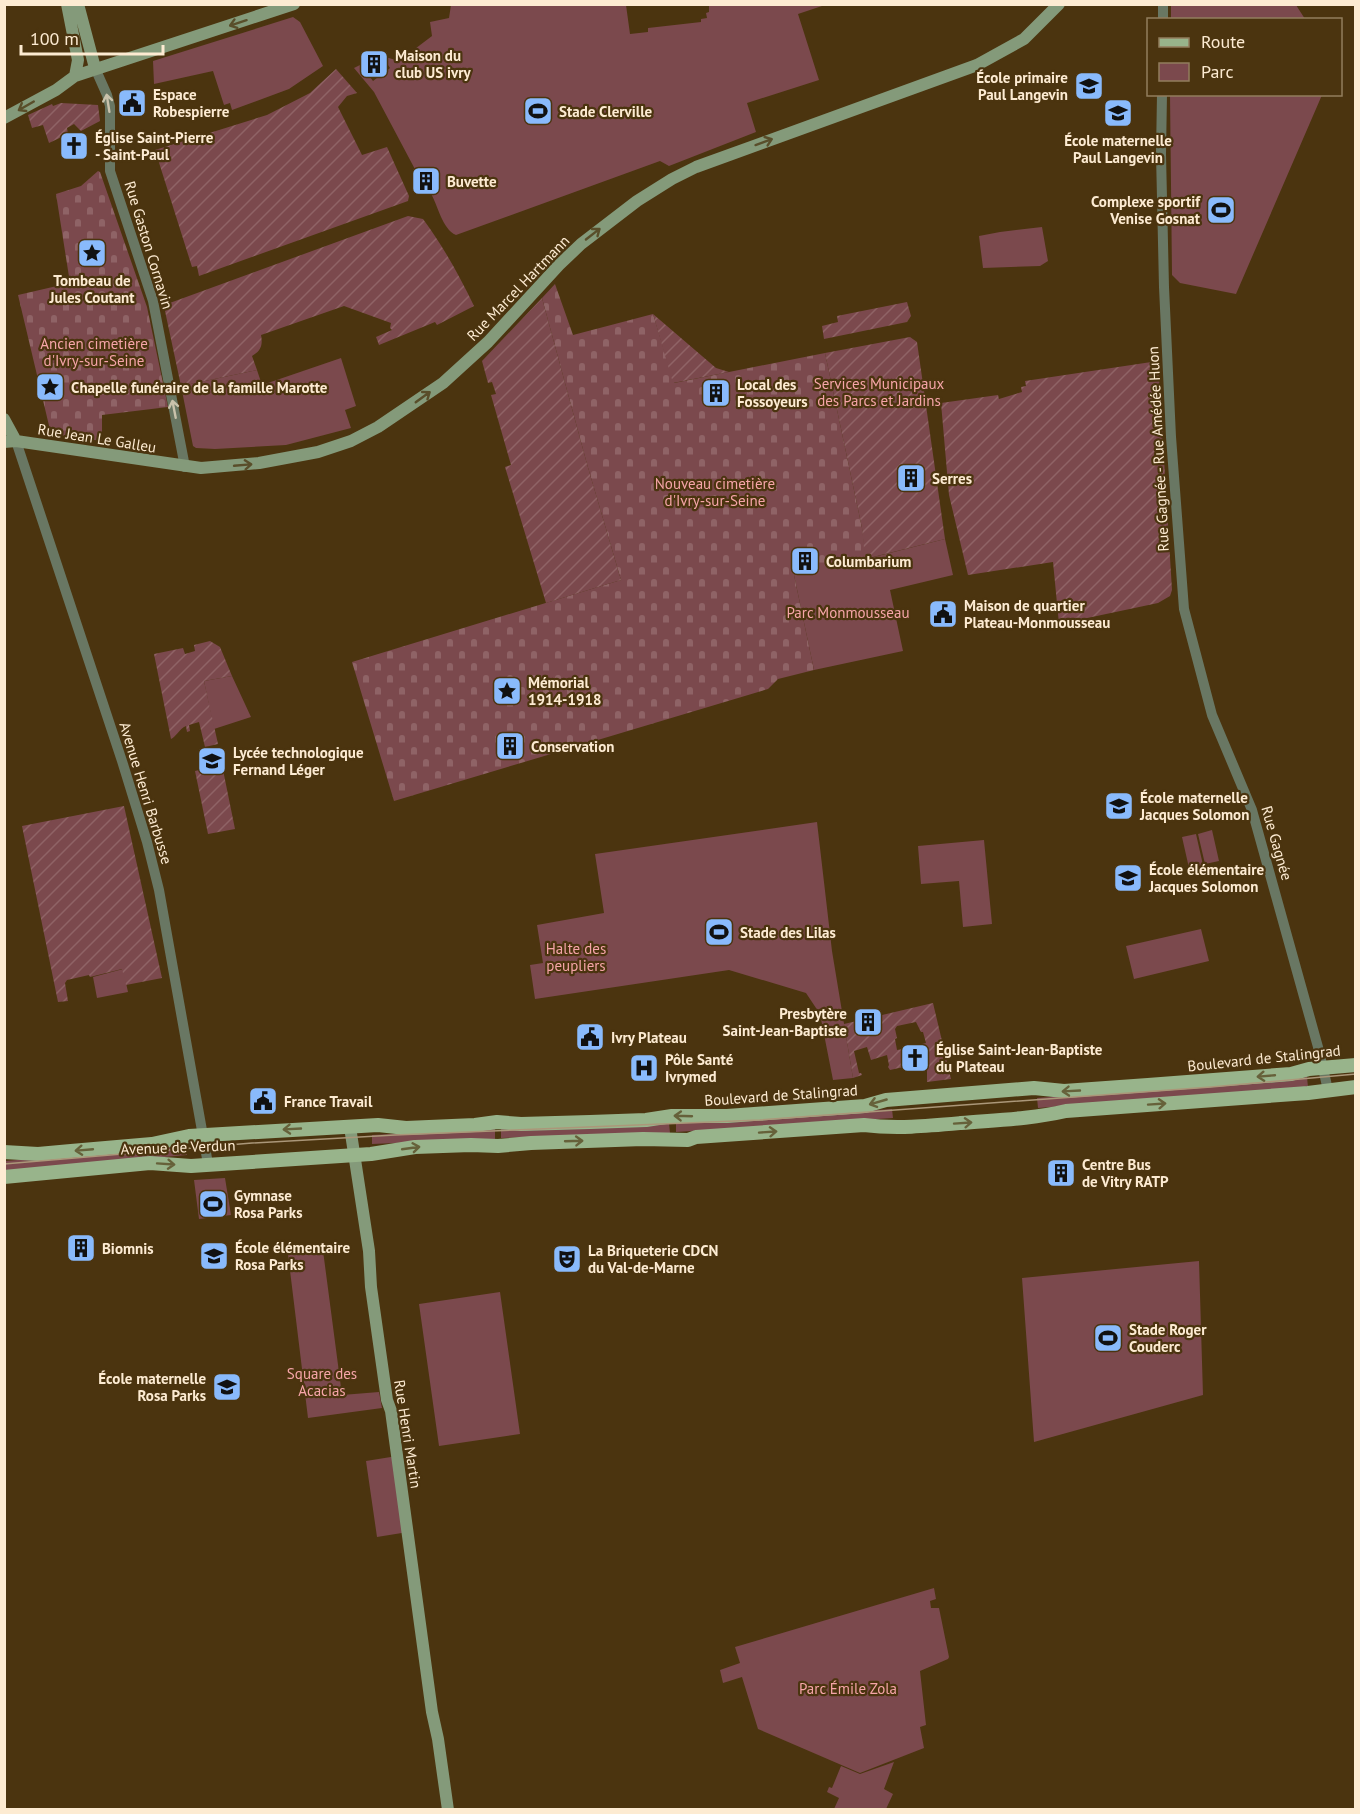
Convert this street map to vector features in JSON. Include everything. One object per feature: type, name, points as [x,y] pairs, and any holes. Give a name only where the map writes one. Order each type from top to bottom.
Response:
[{"type":"main road","points":[[67,4],[78,60],[75,76]]},
{"type":"main road","points":[[78,4],[95,68]]},
{"type":"main road","points":[[4,118],[56,90],[75,76],[95,68],[294,4]]},
{"type":"main road","name":"Rue Marcel Hartmann","points":[[184,467],[201,468],[259,463],[318,452],[366,434],[443,383],[488,342],[581,244],[655,190],[696,167],[977,65],[1024,39],[1059,4]]},
{"type":"main road","points":[[4,419],[10,441]]},
{"type":"main road","points":[[4,433],[10,441]]},
{"type":"main road","name":"Rue Jean Le Galleu","points":[[10,441],[184,467]]},
{"type":"main road","name":"Boulevard de Stalingrad","points":[[350,1126],[378,1125],[406,1128],[497,1122],[579,1123],[646,1120],[672,1116],[727,1116],[865,1106],[886,1100],[1023,1089],[1064,1091],[1218,1080],[1291,1074],[1356,1065]]},
{"type":"main road","points":[[353,1155],[415,1147],[498,1146],[643,1139],[688,1140],[696,1137],[864,1125],[886,1128],[920,1126],[1040,1117],[1066,1111],[1356,1087]]},
{"type":"main road","name":"Avenue de Verdun","points":[[4,1152],[38,1154],[152,1144],[184,1136],[350,1126]]},
{"type":"main road","name":"Rue Henri Martin","points":[[350,1126],[369,1251],[371,1287],[387,1400],[391,1411],[411,1566],[448,1809]]},
{"type":"main road","name":"Avenue de Verdun","points":[[4,1178],[150,1163],[190,1166],[353,1155]]},
{"type":"street","name":"Rue Gaston Cornavin","points":[[95,68],[110,106],[110,171],[153,301],[184,467]]},
{"type":"street","name":"Rue Gagnée - Rue Amédée Huon","points":[[1162,96],[1164,287],[1184,609]]},
{"type":"street","name":"Avenue Henri Barbusse","points":[[10,441],[122,761],[147,842],[159,890],[208,1164]]},
{"type":"street","name":"Rue Gagnée","points":[[1184,609],[1212,715],[1252,810],[1324,1068],[1328,1090]]},
{"type":"green space","points":[[1171,4],[1296,5],[1304,18],[1171,18]]},
{"type":"green space","name":"Stade Clerville","points":[[451,5],[626,5],[630,34],[648,32],[648,28],[701,22],[701,19],[707,18],[709,5],[825,5],[798,14],[819,80],[747,103],[756,132],[669,166],[660,161],[456,235],[447,228],[430,192],[426,190],[374,92],[354,68],[362,64],[373,81],[390,68],[382,56],[399,61],[432,36],[430,22],[449,18]]},
{"type":"green space","points":[[293,17],[300,22],[323,66],[289,89],[232,110],[230,103],[224,105],[213,71],[154,84],[153,61]]},
{"type":"green space","points":[[336,69],[357,93],[347,96],[338,107],[362,155],[387,147],[409,196],[408,201],[199,276],[197,266],[192,267],[155,150],[267,115],[310,93]]},
{"type":"green space","name":"Complexe sportif Venise Gosnat","points":[[1170,96],[1322,96],[1236,294],[1180,283],[1172,275]]},
{"type":"green space","points":[[61,103],[98,105],[100,121],[81,131],[74,124],[67,128],[68,134],[49,143],[43,125],[32,128],[28,115],[52,104],[53,106]]},
{"type":"green space","name":"Ancien cimetière d'Ivry-sur-Seine","points":[[98,171],[147,307],[168,407],[102,415],[102,441],[51,434],[18,295],[70,283],[56,194],[81,186]]},
{"type":"green space","points":[[408,216],[423,219],[463,283],[474,306],[437,325],[435,322],[379,345],[376,337],[392,330],[391,323],[344,306],[261,335],[261,347],[252,356],[257,370],[181,386],[165,311],[167,304]]},
{"type":"green space","points":[[1042,227],[1048,261],[1040,266],[983,268],[979,236]]},
{"type":"green space","name":"Nouveau cimetière d'Ivry-sur-Seine","points":[[555,284],[573,335],[653,314],[674,383],[825,353],[862,528],[865,559],[794,575],[814,670],[778,679],[768,689],[394,801],[352,662],[621,580],[542,298]]},
{"type":"green space","points":[[542,298],[621,580],[546,603],[505,467],[511,465],[491,395],[496,394],[492,382],[488,383],[482,361]]},
{"type":"green space","points":[[907,302],[911,316],[907,322],[824,339],[822,326],[838,322],[837,316]]},
{"type":"green space","points":[[653,314],[716,368],[729,372],[673,383]]},
{"type":"green space","name":"Services Municipaux des Parcs et Jardins","points":[[910,337],[917,342],[945,539],[865,559],[862,528],[825,353]]},
{"type":"green space","points":[[341,358],[356,406],[345,410],[351,428],[286,445],[215,449],[193,446],[181,386],[257,370],[262,385]]},
{"type":"green space","points":[[1158,361],[1172,590],[1170,596],[1158,603],[1059,624],[1053,562],[968,575],[949,495],[941,403],[998,395],[999,399],[1022,392],[1021,387],[1026,386],[1025,381]]},
{"type":"green space","name":"Parc Monmousseau","points":[[862,528],[866,559],[945,539],[953,575],[890,590],[903,651],[814,670],[794,575]]},
{"type":"green space","points":[[210,641],[220,647],[232,676],[204,681],[218,744],[205,747],[199,722],[189,725],[190,731],[187,732],[186,726],[184,727],[171,739],[154,654],[183,648],[185,654],[195,651],[194,645]]},
{"type":"green space","points":[[232,676],[251,717],[214,729],[204,681]]},
{"type":"green space","points":[[222,765],[235,829],[208,834],[195,771]]},
{"type":"green space","points":[[124,806],[162,978],[126,985],[122,969],[67,980],[65,983],[68,1001],[58,1002],[22,826]]},
{"type":"green space","name":"Stade des Lilas","points":[[817,822],[832,951],[853,1078],[833,1080],[820,1014],[806,993],[729,970],[535,999],[530,965],[543,963],[537,925],[604,913],[595,854]]},
{"type":"green space","points":[[1212,830],[1219,861],[1205,864],[1198,834]]},
{"type":"green space","points":[[1196,834],[1203,865],[1189,868],[1182,837]]},
{"type":"green space","points":[[984,840],[992,924],[963,927],[959,881],[921,884],[918,846]]},
{"type":"green space","points":[[1201,929],[1209,961],[1134,979],[1126,946]]},
{"type":"green space","points":[[123,969],[128,992],[97,998],[93,977]]},
{"type":"green space","points":[[933,1003],[951,1079],[927,1082],[927,1071],[921,1049],[922,1044],[926,1043],[923,1032],[916,1022],[897,1026],[895,1029],[897,1050],[903,1049],[908,1066],[890,1070],[887,1055],[871,1060],[867,1047],[854,1051],[859,1073],[862,1075],[853,1078],[844,1024]]},
{"type":"green space","points":[[1307,1077],[1308,1087],[1038,1108],[1037,1098]]},
{"type":"green space","points":[[892,1109],[893,1118],[676,1132],[676,1123]]},
{"type":"green space","points":[[669,1123],[670,1133],[501,1138],[501,1129]]},
{"type":"green space","points":[[495,1129],[495,1139],[372,1144],[372,1135]]},
{"type":"green space","points":[[186,1146],[187,1155],[5,1171],[5,1161]]},
{"type":"green space","name":"Gymnase Rosa Parks","points":[[225,1178],[231,1215],[199,1219],[194,1180]]},
{"type":"green space","name":"Square des Acacias","points":[[322,1243],[342,1395],[379,1392],[382,1408],[308,1418],[287,1246]]},
{"type":"green space","points":[[1199,1261],[1203,1395],[1034,1442],[1022,1278]]},
{"type":"green space","points":[[500,1292],[520,1434],[439,1446],[419,1304]]},
{"type":"green space","points":[[397,1456],[408,1532],[377,1537],[366,1461]]},
{"type":"green space","name":"Parc Émile Zola","points":[[934,1588],[936,1599],[930,1601],[931,1608],[939,1608],[949,1657],[920,1671],[926,1725],[920,1727],[924,1748],[860,1773],[758,1729],[742,1677],[723,1683],[720,1670],[740,1663],[735,1647]]},
{"type":"green space","points":[[894,1762],[884,1789],[893,1794],[886,1809],[834,1809],[839,1798],[827,1792],[829,1787],[832,1788],[841,1766],[860,1774]]},
{"type":"tram line","points":[[4,1164],[252,1143],[760,1120],[1211,1087],[1356,1074]]},
{"type":"place","name":"Maison du club US ivry","points":[[374,64]]},
{"type":"place","name":"École primaire Paul Langevin","points":[[1089,86]]},
{"type":"place","name":"Espace Robespierre","points":[[132,103]]},
{"type":"place","name":"Stade Clerville","points":[[538,111]]},
{"type":"place","name":"École maternelle Paul Langevin","points":[[1118,113]]},
{"type":"place","name":"Église Saint-Pierre - Saint-Paul","points":[[74,146]]},
{"type":"place","name":"Buvette","points":[[426,181]]},
{"type":"place","name":"Complexe sportif Venise Gosnat","points":[[1221,210]]},
{"type":"place","name":"Tombeau de Jules Coutant","points":[[92,253]]},
{"type":"place","name":"Chapelle funéraire de la famille Marotte","points":[[50,387]]},
{"type":"place","name":"Local des Fossoyeurs","points":[[716,393]]},
{"type":"place","name":"Serres","points":[[911,478]]},
{"type":"place","name":"Columbarium","points":[[805,561]]},
{"type":"place","name":"Maison de quartier Plateau-Monmousseau","points":[[943,614]]},
{"type":"place","name":"Mémorial 1914-1918","points":[[507,691]]},
{"type":"place","name":"Conservation","points":[[510,746]]},
{"type":"place","name":"Lycée technologique Fernand Léger","points":[[212,761]]},
{"type":"place","name":"École maternelle Jacques Solomon","points":[[1119,806]]},
{"type":"place","name":"École élémentaire Jacques Solomon","points":[[1128,878]]},
{"type":"place","name":"Stade des Lilas","points":[[719,932]]},
{"type":"place","name":"Presbytère Saint-Jean-Baptiste","points":[[868,1022]]},
{"type":"place","name":"Ivry Plateau","points":[[590,1037]]},
{"type":"place","name":"Église Saint-Jean-Baptiste du Plateau","points":[[915,1058]]},
{"type":"place","name":"Pôle Santé Ivrymed","points":[[644,1068]]},
{"type":"place","name":"France Travail","points":[[263,1101]]},
{"type":"place","name":"Centre Bus de Vitry RATP","points":[[1061,1173]]},
{"type":"place","name":"Gymnase Rosa Parks","points":[[213,1204]]},
{"type":"place","name":"Biomnis","points":[[81,1248]]},
{"type":"place","name":"École élémentaire Rosa Parks","points":[[214,1256]]},
{"type":"place","name":"La Briqueterie CDCN du Val-de-Marne","points":[[567,1259]]},
{"type":"place","name":"Stade Roger Couderc","points":[[1108,1338]]},
{"type":"place","name":"École maternelle Rosa Parks","points":[[227,1387]]},
{"type":"park label","name":"Halte des peupliers","points":[[576,956]]}]
